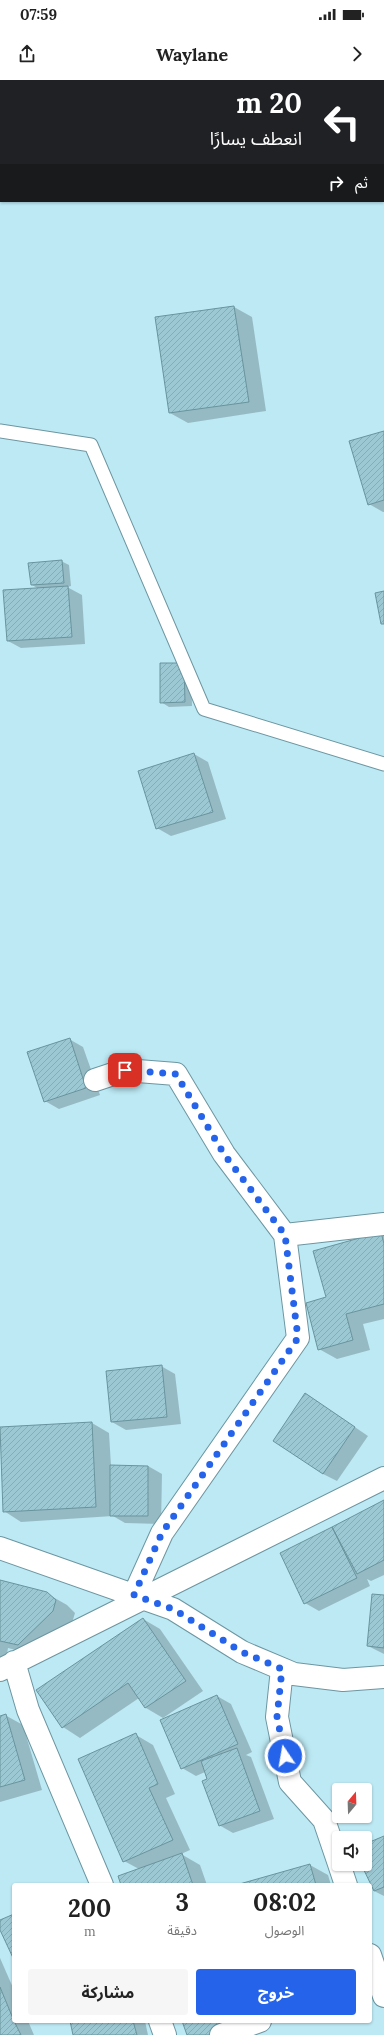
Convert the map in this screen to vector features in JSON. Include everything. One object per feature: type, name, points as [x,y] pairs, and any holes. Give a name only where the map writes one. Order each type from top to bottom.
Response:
[{"type":"street","points":[[95,1080],[125,1070],[176,1074],[224,1154],[285,1235],[298,1338],[162,1533],[139,1597]]},
{"type":"street","points":[[285,1235],[384,1224]]},
{"type":"street","points":[[101,1883],[28,1710],[7,1666],[139,1597],[384,1478]]},
{"type":"street","points":[[0,1548],[173,1609],[242,1652],[294,1674],[343,1680],[384,1677]]},
{"type":"street","points":[[282,1669],[277,1717],[290,1782],[324,1820],[332,1843]]},
{"type":"street","points":[[341,1871],[345,1883]]},
{"type":"street","points":[[372,1961],[379,1983]]},
{"type":"street","points":[[161,2023],[165,2035]]},
{"type":"street","points":[[221,2035],[254,2023]]},
{"type":"lane","points":[[0,431],[92,445],[204,709],[384,764]]},
{"type":"building","points":[[234,306],[249,402],[169,413],[155,317]]},
{"type":"building","points":[[384,431],[384,500],[368,505],[349,441]]},
{"type":"building","points":[[62,560],[64,583],[31,585],[28,563]]},
{"type":"building","points":[[68,586],[72,637],[7,641],[3,590]]},
{"type":"building","points":[[384,591],[384,624],[381,624],[375,593]]},
{"type":"building","points":[[160,663],[184,663],[185,702],[160,703]]},
{"type":"building","points":[[194,753],[213,812],[156,829],[138,771]]},
{"type":"building","points":[[70,1038],[86,1088],[44,1102],[27,1052]]},
{"type":"building","points":[[381,1232],[384,1244],[384,1304],[346,1314],[353,1340],[318,1350],[306,1303],[326,1297],[313,1251]]},
{"type":"building","points":[[162,1365],[167,1417],[111,1422],[106,1371]]},
{"type":"building","points":[[305,1393],[355,1427],[323,1474],[273,1441]]},
{"type":"building","points":[[92,1422],[96,1507],[3,1512],[0,1427]]},
{"type":"building","points":[[110,1465],[148,1466],[148,1516],[110,1516]]},
{"type":"building","points":[[384,1500],[384,1560],[357,1574],[332,1527]]},
{"type":"building","points":[[332,1527],[357,1578],[304,1604],[280,1553]]},
{"type":"building","points":[[0,1580],[47,1592],[56,1600],[53,1611],[18,1645],[0,1641]]},
{"type":"building","points":[[372,1594],[384,1595],[384,1648],[367,1646]]},
{"type":"building","points":[[143,1618],[186,1681],[145,1708],[128,1683],[62,1728],[36,1690]]},
{"type":"building","points":[[217,1695],[238,1744],[181,1769],[160,1720]]},
{"type":"building","points":[[6,1714],[25,1780],[0,1787],[0,1716]]},
{"type":"building","points":[[136,1733],[158,1784],[149,1788],[173,1840],[123,1862],[78,1759]]},
{"type":"building","points":[[237,1748],[260,1811],[219,1826],[202,1781],[207,1779],[201,1761]]},
{"type":"building","points":[[384,1836],[384,1887],[374,1891],[372,1883],[370,1883],[364,1871],[372,1871],[372,1841]]},
{"type":"building","points":[[182,1853],[192,1883],[120,1883],[118,1876]]},
{"type":"building","points":[[310,1864],[315,1883],[243,1883]]},
{"type":"building","points":[[12,1915],[12,1956],[0,1930],[0,1920]]},
{"type":"building","points":[[0,1987],[12,2016],[12,2023],[15,2023],[21,2035],[0,2035]]},
{"type":"building","points":[[70,2023],[134,2023],[137,2035],[73,2035]]},
{"type":"building","points":[[183,2023],[240,2024],[209,2035],[187,2035]]},
{"type":"route","points":[[125,1070],[176,1074],[224,1154],[285,1235],[298,1338],[223,1448],[162,1533],[134,1595],[173,1609],[242,1652],[282,1669],[277,1717],[285,1756]]}]
